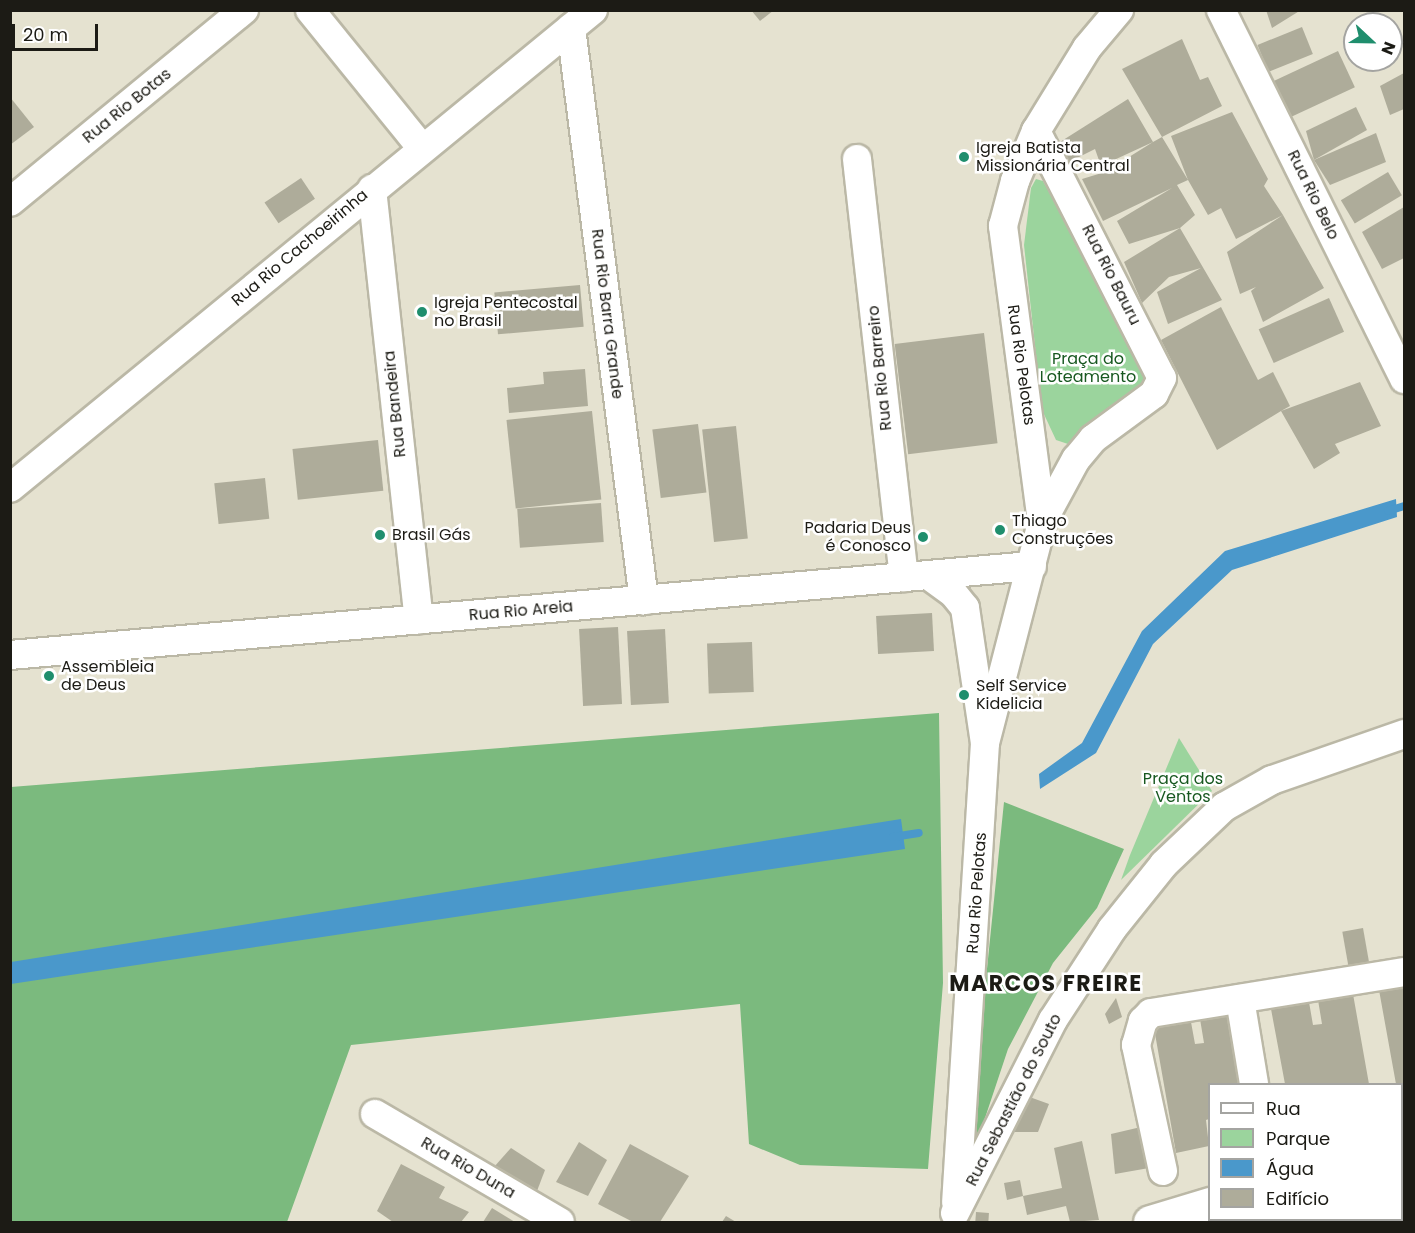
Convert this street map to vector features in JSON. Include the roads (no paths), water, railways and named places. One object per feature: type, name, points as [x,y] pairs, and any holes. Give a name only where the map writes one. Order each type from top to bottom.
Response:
[{"type":"main road","points":[[1150,1222],[1208,1204]]},
{"type":"street","name":"Rua Rio Botas","points":[[10,202],[243,10]]},
{"type":"street","points":[[310,10],[421,147]]},
{"type":"street","name":"Rua Rio Pelotas","points":[[985,743],[1042,522],[1003,226],[1015,181],[1035,131],[1087,48],[1119,10]]},
{"type":"street","name":"Rua Rio Belo","points":[[1221,10],[1404,379]]},
{"type":"street","name":"Rua Rio Cachoeirinha","points":[[10,488],[421,147],[582,19]]},
{"type":"street","name":"Rua Rio Barra Grande","points":[[582,19],[644,600]]},
{"type":"street","name":"Rua Rio Bauru","points":[[1035,131],[1162,378],[1154,394],[1093,439],[1076,459],[1042,522]]},
{"type":"street","name":"Rua Rio Barreiro","points":[[857,159],[916,576]]},
{"type":"street","name":"Rua Bandeira","points":[[372,189],[419,619]]},
{"type":"street","name":"Rua Rio Areia","points":[[10,655],[1032,566]]},
{"type":"street","name":"Rua Rio Pelotas","points":[[916,576],[952,593],[965,608],[985,743],[981,852],[955,1218]]},
{"type":"street","name":"Rua Sebastião do Souto","points":[[955,1218],[1053,1020],[1112,929],[1164,864],[1224,807],[1272,780],[1404,734]]},
{"type":"street","points":[[1163,1170],[1136,1046],[1143,1021],[1151,1013],[1404,972]]},
{"type":"street","points":[[1240,999],[1254,1083]]},
{"type":"street","name":"Rua Rio Duna","points":[[375,1114],[560,1222]]},
{"type":"water","points":[[1396,499],[1397,517],[1232,570],[1153,644],[1096,753],[1040,789],[1039,774],[1082,743],[1142,631],[1225,551]]},
{"type":"water","points":[[901,819],[905,849],[11,984],[11,962]]},
{"type":"waterway","points":[[1388,511],[1404,506]]},
{"type":"waterway","points":[[893,837],[919,833]]},
{"type":"place","name":"Igreja Batista Missionária Central","points":[[964,157]]},
{"type":"place","name":"Igreja Pentecostal no Brasil","points":[[422,312]]},
{"type":"place","name":"Thiago Construções","points":[[1000,530]]},
{"type":"place","name":"Brasil Gás","points":[[380,535]]},
{"type":"place","name":"Padaria Deus é Conosco","points":[[923,537]]},
{"type":"place","name":"Assembleia de Deus","points":[[49,676]]},
{"type":"place","name":"Self Service Kidelicia","points":[[964,695]]},
{"type":"district","name":"MARCOS FREIRE","points":[[1046,984]]},
{"type":"park label","name":"Praça do Loteamento","points":[[1088,368]]},
{"type":"park label","name":"Praça dos Ventos","points":[[1183,788]]}]
